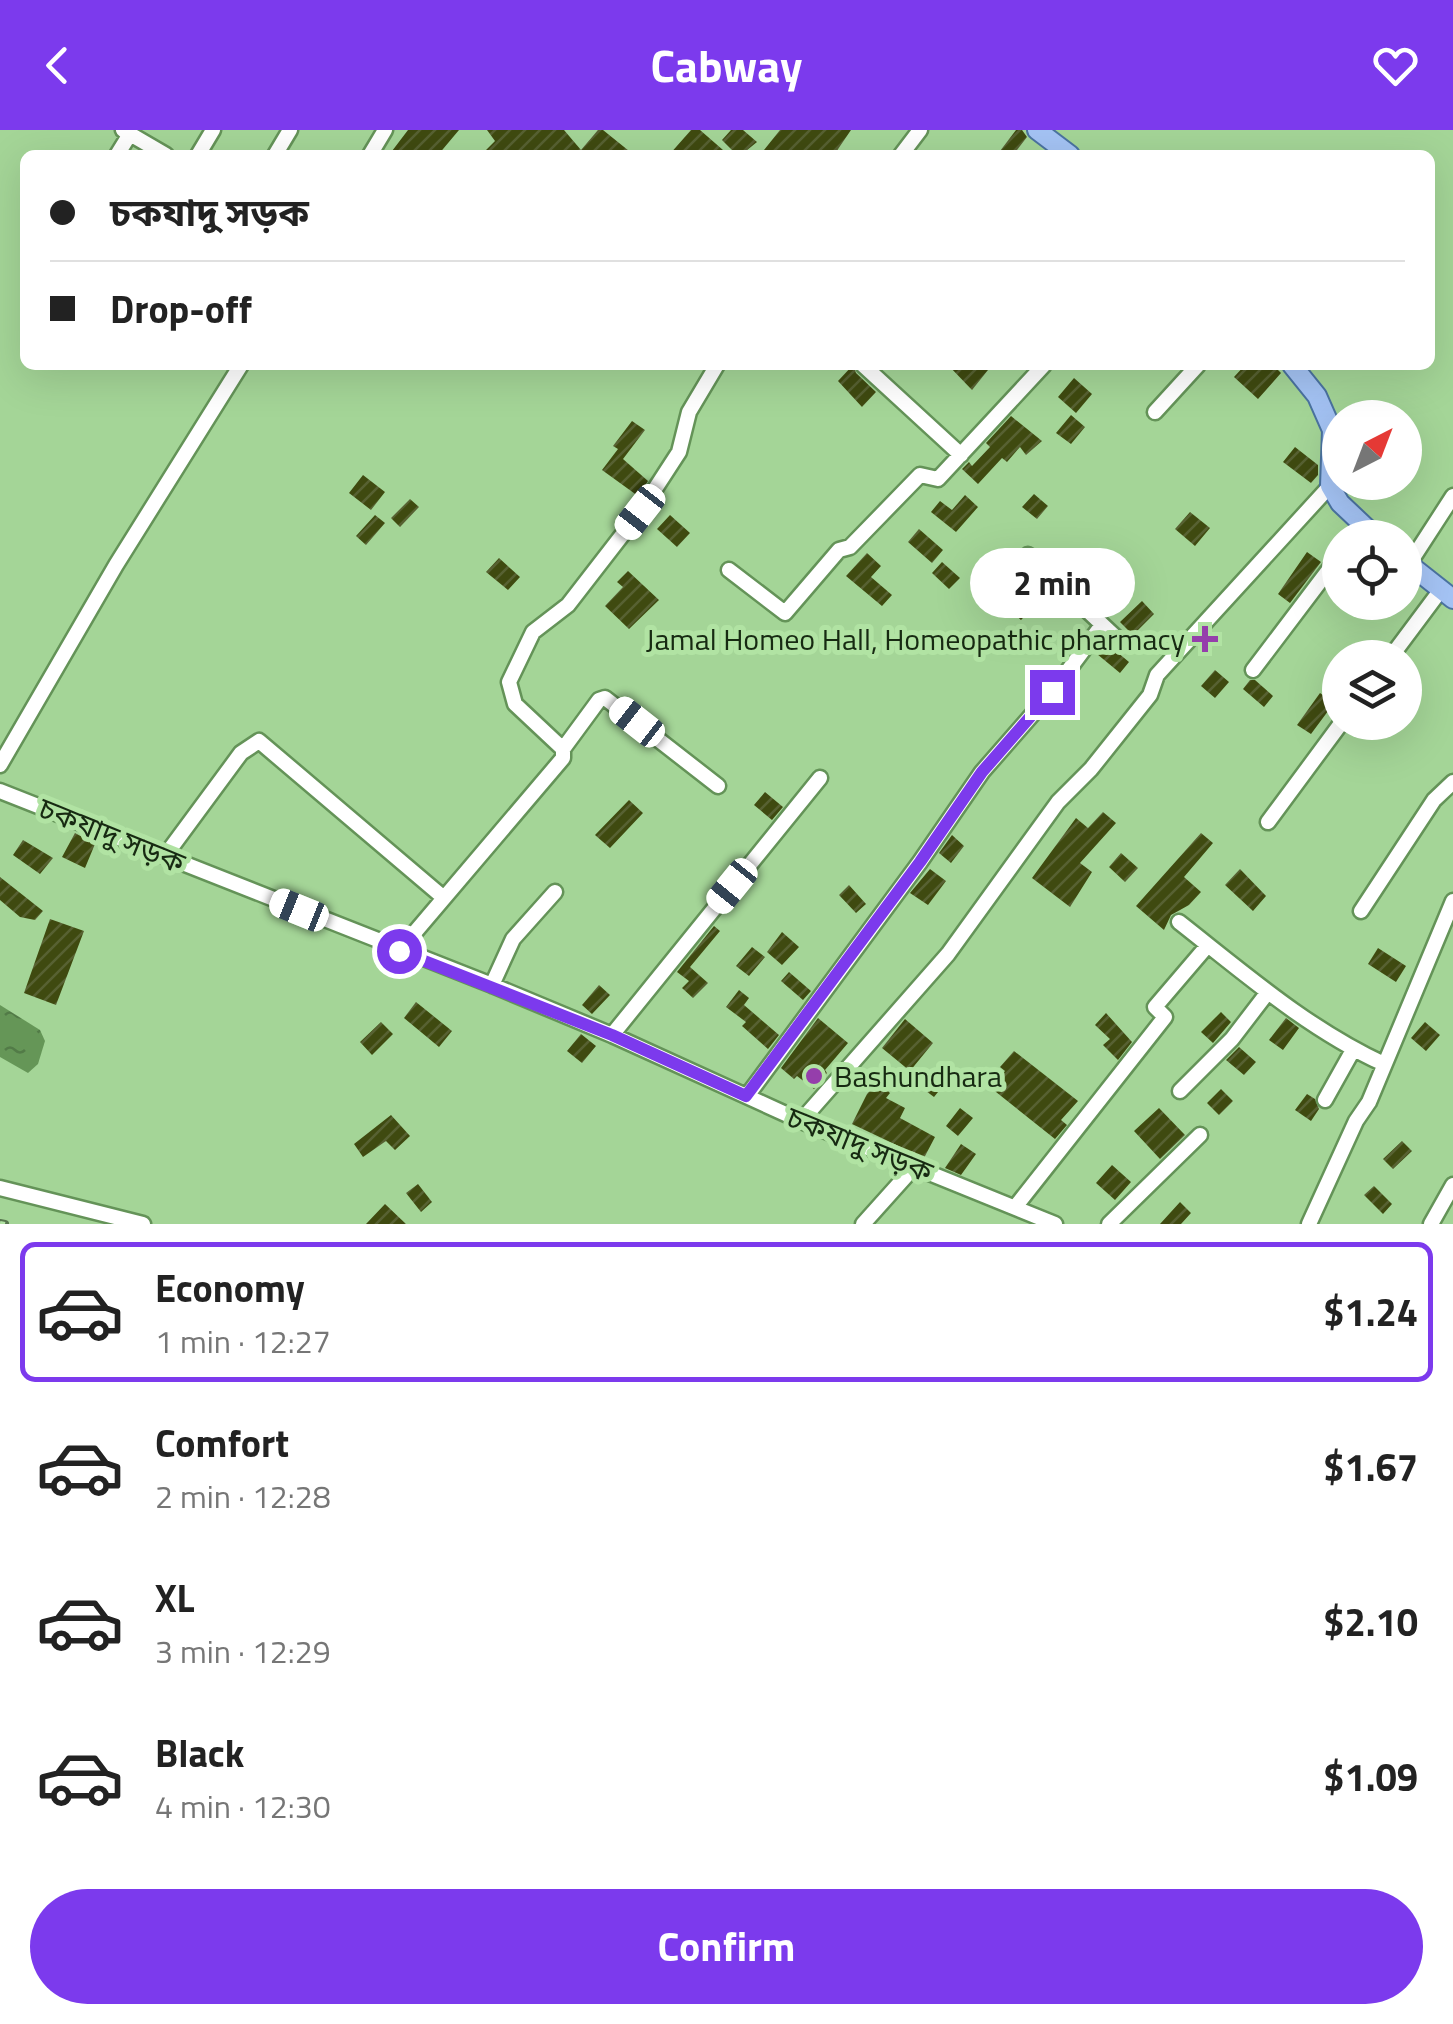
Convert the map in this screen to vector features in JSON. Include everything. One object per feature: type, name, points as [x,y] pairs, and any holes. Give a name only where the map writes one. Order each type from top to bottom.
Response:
[{"type":"main road","points":[[1037,130],[1063,150]]},
{"type":"main road","points":[[1296,370],[1322,407]]},
{"type":"main road","points":[[1338,500],[1354,520]]},
{"type":"main road","points":[[1422,575],[1446,595]]},
{"type":"street","points":[[904,150],[920,130]]},
{"type":"street","points":[[126,132],[157,150]]},
{"type":"street","points":[[0,765],[116,565],[238,370]]},
{"type":"street","points":[[562,748],[516,704],[509,682],[534,632],[568,605],[640,512],[679,452],[689,412],[714,370]]},
{"type":"street","points":[[868,370],[961,455]]},
{"type":"street","points":[[729,570],[785,613],[839,550],[850,547],[920,475],[938,479],[1039,370]]},
{"type":"street","points":[[1155,412],[1193,370]]},
{"type":"street","points":[[801,1121],[948,954],[1058,802],[1091,769],[1150,695],[1158,675],[1322,495]]},
{"type":"street","points":[[1422,540],[1453,496]]},
{"type":"street","points":[[1028,555],[1122,643]]},
{"type":"street","points":[[1253,670],[1322,579]]},
{"type":"street","points":[[1406,640],[1446,595]]},
{"type":"street","points":[[746,1096],[982,772],[1052,692],[1102,625]]},
{"type":"street","points":[[399,951],[556,768],[562,748],[599,700],[605,698],[718,786]]},
{"type":"street","points":[[1268,822],[1329,740]]},
{"type":"street","points":[[165,856],[241,753],[258,741],[444,898]]},
{"type":"street","points":[[612,1035],[820,778]]},
{"type":"street","points":[[1360,911],[1434,800],[1453,782]]},
{"type":"street","name":"চকযাদু সড়ক","points":[[0,790],[492,985],[801,1121],[1054,1224]]},
{"type":"street","points":[[492,985],[513,939],[555,892]]},
{"type":"street","points":[[1309,1224],[1356,1120],[1370,1102],[1453,902]]},
{"type":"street","points":[[1179,922],[1268,992],[1353,1050],[1384,1064]]},
{"type":"street","points":[[1016,1206],[1165,1017],[1155,1007],[1208,944]]},
{"type":"street","points":[[1180,1090],[1232,1039],[1268,992]]},
{"type":"street","points":[[1324,1100],[1353,1050]]},
{"type":"street","points":[[1108,1224],[1200,1135]]},
{"type":"street","points":[[862,1224],[915,1166]]},
{"type":"street","points":[[1431,1224],[1453,1185]]},
{"type":"street","points":[[0,1188],[143,1224]]},
{"type":"water","points":[[0,1005],[40,1030],[45,1041],[38,1064],[28,1073],[0,1057]]},
{"type":"building","points":[[408,130],[459,130],[442,150],[393,150]]},
{"type":"building","points":[[487,130],[564,130],[581,150],[486,150],[495,141]]},
{"type":"building","points":[[598,130],[628,150],[581,150]]},
{"type":"building","points":[[691,130],[700,130],[723,150],[673,150]]},
{"type":"building","points":[[731,130],[743,130],[757,142],[747,150],[732,150],[722,140]]},
{"type":"building","points":[[780,130],[851,130],[837,150],[764,150]]},
{"type":"building","points":[[1016,130],[1022,130],[1027,137],[1017,150],[1001,150]]},
{"type":"building","points":[[848,370],[855,370],[876,392],[862,407],[838,381]]},
{"type":"building","points":[[953,370],[988,370],[972,390]]},
{"type":"building","points":[[1240,370],[1281,373],[1258,399],[1234,377]]},
{"type":"building","points":[[1074,378],[1092,394],[1076,413],[1058,397]]},
{"type":"building","points":[[1071,415],[1085,427],[1071,444],[1056,433]]},
{"type":"building","points":[[1011,416],[1042,441],[1026,455],[1020,447],[1007,462],[1002,458],[978,484],[962,469],[969,462],[972,466],[990,447],[986,443]]},
{"type":"building","points":[[632,421],[645,430],[623,459],[648,481],[638,496],[602,470],[618,449],[613,446]]},
{"type":"building","points":[[1295,447],[1318,465],[1318,475],[1311,483],[1283,462]]},
{"type":"building","points":[[363,475],[385,492],[371,510],[349,493]]},
{"type":"building","points":[[1034,494],[1048,506],[1037,519],[1022,507]]},
{"type":"building","points":[[965,495],[978,507],[956,532],[931,512],[940,501],[952,510]]},
{"type":"building","points":[[410,499],[419,507],[400,527],[391,518]]},
{"type":"building","points":[[1190,512],[1210,528],[1195,546],[1175,529]]},
{"type":"building","points":[[375,515],[385,523],[366,545],[356,536]]},
{"type":"building","points":[[670,515],[690,533],[677,547],[657,529]]},
{"type":"building","points":[[919,529],[943,550],[932,563],[908,542]]},
{"type":"building","points":[[1307,552],[1321,562],[1290,603],[1278,594]]},
{"type":"building","points":[[867,553],[881,566],[871,577],[892,595],[882,606],[846,576]]},
{"type":"building","points":[[499,558],[520,577],[508,590],[486,572]]},
{"type":"building","points":[[942,562],[960,578],[949,589],[932,573]]},
{"type":"building","points":[[628,571],[659,600],[629,629],[605,606],[623,587],[617,582]]},
{"type":"building","points":[[1037,578],[1050,590],[1021,620],[1011,611]]},
{"type":"building","points":[[1142,601],[1154,614],[1133,635],[1120,622]]},
{"type":"building","points":[[1105,642],[1129,662],[1120,673],[1097,654]]},
{"type":"building","points":[[1215,670],[1229,682],[1215,698],[1201,686]]},
{"type":"building","points":[[1250,680],[1273,696],[1264,707],[1243,689]]},
{"type":"building","points":[[1322,694],[1322,719],[1311,734],[1297,725]]},
{"type":"building","points":[[765,792],[783,807],[772,820],[754,805]]},
{"type":"building","points":[[629,800],[643,813],[610,848],[595,835]]},
{"type":"building","points":[[1103,812],[1116,823],[1080,863],[1092,872],[1070,907],[1032,878],[1076,818],[1088,828]]},
{"type":"building","points":[[75,833],[95,844],[85,868],[62,857]]},
{"type":"building","points":[[1201,833],[1213,843],[1184,877],[1201,892],[1189,905],[1171,915],[1164,930],[1136,906]]},
{"type":"building","points":[[952,835],[964,846],[951,863],[939,853]]},
{"type":"building","points":[[23,840],[53,858],[40,874],[13,855]]},
{"type":"building","points":[[1121,853],[1138,868],[1125,882],[1109,867]]},
{"type":"building","points":[[930,869],[946,881],[928,905],[910,893]]},
{"type":"building","points":[[1240,869],[1266,896],[1253,911],[1225,885]]},
{"type":"building","points":[[0,877],[43,911],[35,920],[20,917],[0,900]]},
{"type":"building","points":[[849,885],[866,904],[856,913],[839,895]]},
{"type":"building","points":[[50,919],[84,931],[56,1005],[24,993]]},
{"type":"building","points":[[714,926],[720,931],[690,967],[708,983],[693,998],[682,988],[689,981],[677,972]]},
{"type":"building","points":[[782,932],[799,947],[782,965],[767,952]]},
{"type":"building","points":[[752,947],[765,957],[749,976],[736,966]]},
{"type":"building","points":[[1378,948],[1406,966],[1396,982],[1368,964]]},
{"type":"building","points":[[789,972],[811,991],[803,1000],[781,981]]},
{"type":"building","points":[[599,985],[610,995],[592,1014],[582,1005]]},
{"type":"building","points":[[739,990],[749,998],[744,1005],[779,1035],[768,1049],[742,1026],[746,1022],[726,1007]]},
{"type":"building","points":[[416,1002],[452,1031],[439,1047],[404,1018]]},
{"type":"building","points":[[1221,1012],[1231,1022],[1213,1043],[1201,1032]]},
{"type":"building","points":[[1106,1013],[1132,1042],[1118,1060],[1103,1045],[1110,1039],[1095,1025]]},
{"type":"building","points":[[818,1018],[848,1043],[814,1089],[781,1068]]},
{"type":"building","points":[[1286,1018],[1299,1028],[1283,1050],[1269,1040]]},
{"type":"building","points":[[905,1019],[933,1043],[910,1071],[882,1048]]},
{"type":"building","points":[[381,1022],[393,1034],[372,1055],[360,1042]]},
{"type":"building","points":[[1425,1022],[1440,1035],[1426,1051],[1411,1038]]},
{"type":"building","points":[[581,1034],[596,1046],[582,1063],[567,1051]]},
{"type":"building","points":[[1239,1047],[1256,1062],[1244,1075],[1226,1060]]},
{"type":"building","points":[[1014,1051],[1078,1101],[1061,1120],[1067,1125],[1055,1139],[991,1088],[1005,1071],[1000,1067]]},
{"type":"building","points":[[922,1072],[942,1087],[934,1097],[914,1082]]},
{"type":"building","points":[[878,1082],[890,1093],[886,1098],[905,1108],[900,1118],[935,1137],[924,1158],[852,1124],[867,1094]]},
{"type":"building","points":[[1221,1089],[1233,1101],[1219,1115],[1207,1103]]},
{"type":"building","points":[[1307,1094],[1315,1099],[1319,1109],[1311,1121],[1295,1110]]},
{"type":"building","points":[[960,1108],[973,1118],[958,1136],[946,1126]]},
{"type":"building","points":[[1159,1108],[1185,1135],[1160,1159],[1134,1131]]},
{"type":"building","points":[[391,1115],[410,1136],[395,1150],[386,1141],[363,1157],[354,1144]]},
{"type":"building","points":[[1402,1141],[1412,1151],[1393,1169],[1383,1159]]},
{"type":"building","points":[[961,1144],[976,1154],[961,1175],[945,1168]]},
{"type":"building","points":[[1112,1165],[1131,1182],[1115,1200],[1096,1183]]},
{"type":"building","points":[[418,1184],[432,1202],[421,1212],[406,1193]]},
{"type":"building","points":[[1374,1186],[1392,1204],[1383,1214],[1364,1195]]},
{"type":"building","points":[[1180,1202],[1191,1213],[1181,1224],[1160,1224]]},
{"type":"building","points":[[385,1204],[406,1224],[366,1224]]},
{"type":"railway","points":[[0,1223],[5,1224]]},
{"type":"place","name":"Jamal Homeo Hall, Homeopathic pharmacy","points":[[1205,639]]},
{"type":"place","name":"Bashundhara","points":[[814,1076]]},
{"type":"route","points":[[399,951],[612,1035],[746,1096],[982,772],[1052,692]]}]
